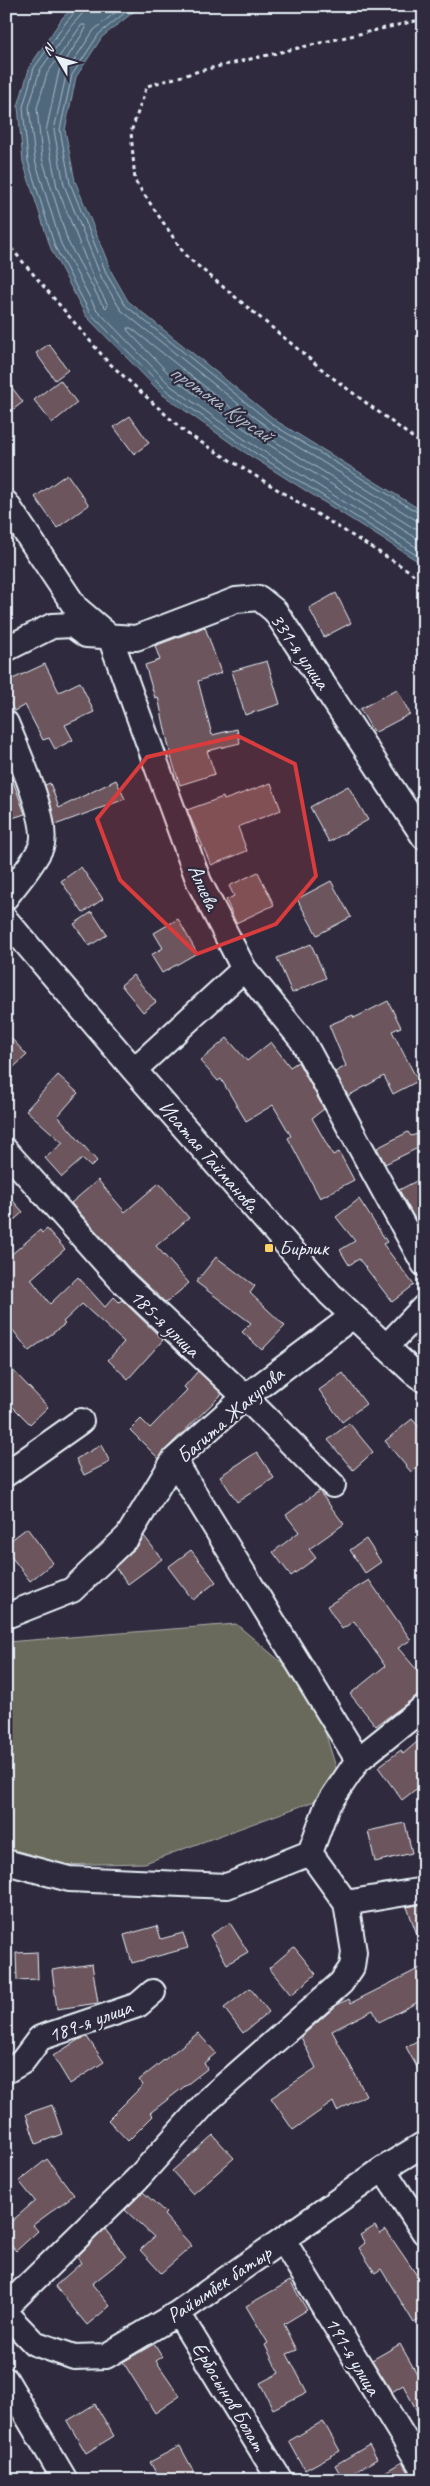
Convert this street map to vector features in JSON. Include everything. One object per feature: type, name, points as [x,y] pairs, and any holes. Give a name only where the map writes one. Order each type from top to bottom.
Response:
[{"type":"street","name":"Алиева","points":[[6,503],[76,608],[110,637],[199,882],[244,969],[302,1040],[424,1264]]},
{"type":"street","name":"331-я улица","points":[[6,648],[52,626],[72,625],[86,635],[136,638],[236,600],[259,598],[275,612],[424,837]]},
{"type":"street","points":[[6,723],[41,816],[44,836],[31,864],[6,897]]},
{"type":"street","name":"Исатая Тайманова","points":[[6,920],[330,1294],[386,1348],[424,1380]]},
{"type":"street","points":[[134,1070],[244,969]]},
{"type":"street","name":"185-я улица","points":[[6,1151],[121,1280],[245,1397],[333,1485]]},
{"type":"street","points":[[386,1348],[424,1307]]},
{"type":"street","name":"Багита Жакупова","points":[[6,1616],[72,1590],[128,1536],[174,1460],[245,1397],[353,1316]]},
{"type":"street","points":[[6,1474],[81,1420]]},
{"type":"street","points":[[174,1460],[358,1760]]},
{"type":"street","points":[[6,1862],[69,1879],[227,1886],[310,1853],[327,1806],[358,1760],[424,1706]]},
{"type":"street","points":[[6,2307],[137,2179],[209,2099],[341,1983],[352,1967],[354,1952],[346,1903],[310,1853]]},
{"type":"street","points":[[346,1903],[424,1890]]},
{"type":"street","name":"189-я улица","points":[[6,2071],[22,2062],[40,2038],[138,2005],[154,1992]]},
{"type":"street","name":"Райымбек батыр","points":[[6,2314],[34,2343],[74,2357],[106,2356],[178,2313],[384,2168],[424,2144]]},
{"type":"street","points":[[384,2168],[424,2232]]},
{"type":"street","name":"191-я улица","points":[[283,2240],[424,2471]]},
{"type":"street","name":"Ербосынов Болат","points":[[178,2313],[280,2480]]},
{"type":"street","points":[[6,2380],[65,2480]]},
{"type":"path","points":[[424,19],[203,70],[147,86],[132,132],[135,182],[186,256],[329,375],[424,446]]},
{"type":"path","points":[[6,242],[107,361],[186,433],[411,572],[424,586]]},
{"type":"highlighted area","points":[[238,736],[295,764],[316,876],[276,924],[197,954],[120,880],[97,819],[147,757]]},
{"type":"green space","points":[[236,1624],[292,1671],[320,1715],[338,1774],[323,1798],[145,1863],[55,1865],[6,1853],[6,1642]]},
{"type":"water","name":"протока Курсай","points":[[75,6],[141,6],[102,37],[76,77],[65,130],[75,181],[112,273],[128,301],[278,422],[424,512],[424,565],[238,448],[163,395],[86,316],[51,249],[23,162],[18,106],[30,66],[63,17]]},
{"type":"building","points":[[49,344],[68,370],[55,380],[36,353]]},
{"type":"building","points":[[6,380],[23,402],[6,415]]},
{"type":"building","points":[[60,380],[77,403],[52,423],[34,400]]},
{"type":"building","points":[[130,416],[149,443],[134,454],[114,427]]},
{"type":"building","points":[[67,474],[89,505],[57,528],[35,497]]},
{"type":"building","points":[[336,593],[351,623],[324,637],[309,608]]},
{"type":"building","points":[[205,627],[221,673],[198,681],[212,735],[237,729],[240,743],[207,751],[215,774],[180,785],[171,757],[158,697],[155,698],[145,665],[160,660],[155,646]]},
{"type":"building","points":[[267,661],[280,704],[245,715],[232,671]]},
{"type":"building","points":[[45,664],[59,692],[80,682],[94,712],[65,725],[73,740],[55,749],[49,738],[43,740],[25,705],[14,711],[6,695],[6,682]]},
{"type":"building","points":[[397,689],[410,714],[374,733],[360,709]]},
{"type":"building","points":[[6,762],[25,814],[6,820]]},
{"type":"building","points":[[116,780],[125,799],[55,825],[45,785],[50,783],[59,808]]},
{"type":"building","points":[[271,783],[281,810],[238,827],[247,851],[211,865],[187,810],[223,797],[224,800]]},
{"type":"building","points":[[348,786],[368,820],[329,842],[310,807]]},
{"type":"building","points":[[81,867],[103,899],[83,913],[61,881]]},
{"type":"building","points":[[258,872],[274,905],[236,923],[226,900],[234,896],[229,886]]},
{"type":"building","points":[[331,881],[351,917],[317,935],[297,899]]},
{"type":"building","points":[[92,912],[107,935],[89,946],[74,924]]},
{"type":"building","points":[[178,919],[197,953],[162,973],[151,955],[163,948],[154,933]]},
{"type":"building","points":[[311,944],[326,978],[292,993],[277,958]]},
{"type":"building","points":[[133,975],[156,1002],[143,1012],[121,985]]},
{"type":"building","points":[[388,1001],[401,1027],[392,1031],[418,1081],[393,1094],[384,1076],[348,1096],[335,1072],[346,1066],[329,1025],[353,1015],[354,1018]]},
{"type":"building","points":[[6,1033],[27,1055],[6,1074]]},
{"type":"building","points":[[227,1038],[247,1061],[271,1042],[290,1067],[298,1062],[324,1109],[312,1118],[333,1155],[339,1152],[354,1180],[320,1198],[288,1138],[291,1136],[273,1105],[246,1121],[221,1079],[218,1081],[200,1061]]},
{"type":"building","points":[[58,1075],[78,1093],[58,1116],[97,1161],[91,1167],[82,1159],[62,1177],[45,1158],[63,1143],[26,1110]]},
{"type":"building","points":[[408,1132],[411,1136],[424,1132],[424,1145],[385,1164],[377,1148]]},
{"type":"building","points":[[424,1177],[424,1235],[399,1190]]},
{"type":"building","points":[[98,1180],[125,1212],[159,1183],[189,1218],[156,1246],[189,1283],[166,1303],[131,1270],[71,1203]]},
{"type":"building","points":[[6,1193],[23,1212],[6,1227]]},
{"type":"building","points":[[359,1199],[387,1242],[383,1244],[414,1285],[392,1302],[359,1259],[349,1265],[340,1250],[355,1241],[336,1217]]},
{"type":"building","points":[[47,1229],[65,1249],[31,1279],[50,1304],[78,1277],[105,1307],[114,1297],[119,1302],[122,1300],[163,1340],[128,1379],[108,1360],[124,1342],[82,1304],[63,1322],[65,1324],[29,1351],[9,1325],[6,1325],[6,1259],[40,1230],[42,1233]]},
{"type":"building","points":[[216,1257],[255,1286],[250,1293],[285,1326],[262,1350],[242,1332],[251,1323],[196,1282]]},
{"type":"building","points":[[6,1363],[48,1407],[30,1424],[6,1400]]},
{"type":"building","points":[[198,1371],[222,1394],[165,1450],[159,1459],[130,1430],[141,1419],[150,1428],[187,1390],[184,1387]]},
{"type":"building","points":[[343,1373],[366,1404],[342,1422],[319,1390]]},
{"type":"building","points":[[412,1419],[424,1432],[424,1461],[411,1472],[385,1441]]},
{"type":"building","points":[[349,1423],[373,1452],[353,1470],[328,1440]]},
{"type":"building","points":[[101,1445],[110,1462],[84,1475],[76,1459]]},
{"type":"building","points":[[257,1452],[274,1478],[237,1502],[220,1476]]},
{"type":"building","points":[[319,1491],[344,1524],[309,1549],[316,1558],[291,1576],[273,1552],[299,1532],[286,1515]]},
{"type":"building","points":[[27,1528],[53,1563],[30,1581],[6,1550],[6,1544]]},
{"type":"building","points":[[144,1536],[162,1559],[128,1584],[115,1567],[138,1546]]},
{"type":"building","points":[[366,1539],[381,1562],[365,1573],[350,1550]]},
{"type":"building","points":[[191,1550],[216,1582],[193,1600],[168,1567]]},
{"type":"building","points":[[369,1580],[411,1640],[398,1648],[424,1678],[424,1691],[376,1726],[350,1694],[385,1666],[354,1621],[342,1629],[327,1606]]},
{"type":"building","points":[[424,1736],[424,1783],[402,1800],[378,1767],[401,1750],[403,1754]]},
{"type":"building","points":[[405,1823],[412,1853],[375,1862],[368,1831]]},
{"type":"building","points":[[424,1904],[424,1947],[422,1948],[407,1907]]},
{"type":"building","points":[[230,1923],[248,1952],[227,1964],[210,1935]]},
{"type":"building","points":[[157,1926],[161,1939],[183,1933],[188,1948],[132,1963],[124,1935]]},
{"type":"building","points":[[294,1947],[316,1974],[291,1995],[269,1968]]},
{"type":"building","points":[[37,1952],[38,1979],[17,1980],[16,1953]]},
{"type":"building","points":[[92,1964],[98,2003],[57,2009],[52,1970]]},
{"type":"building","points":[[424,1966],[424,1999],[379,2022],[373,2010],[332,2031],[366,2095],[337,2111],[333,2102],[293,2130],[271,2098],[316,2068],[301,2037],[337,2005],[349,1999],[351,2003]]},
{"type":"building","points":[[250,1988],[269,2012],[243,2033],[224,2008]]},
{"type":"building","points":[[198,2033],[216,2053],[204,2063],[207,2069],[150,2113],[153,2116],[128,2141],[108,2120],[143,2085],[139,2080]]},
{"type":"building","points":[[87,2037],[104,2062],[70,2084],[53,2056],[78,2040]]},
{"type":"building","points":[[424,2037],[424,2080],[406,2047]]},
{"type":"building","points":[[52,2105],[62,2134],[36,2144],[26,2114]]},
{"type":"building","points":[[213,2135],[234,2158],[193,2194],[172,2171]]},
{"type":"building","points":[[47,2159],[74,2195],[33,2225],[38,2231],[16,2251],[6,2240],[6,2226],[35,2201],[19,2181]]},
{"type":"building","points":[[143,2192],[166,2213],[164,2215],[192,2246],[161,2273],[140,2250],[154,2237],[125,2210]]},
{"type":"building","points":[[375,2226],[380,2234],[386,2230],[424,2286],[424,2317],[414,2323],[381,2269],[375,2273],[359,2248],[365,2243],[360,2235]]},
{"type":"building","points":[[105,2229],[126,2257],[92,2284],[110,2306],[87,2325],[55,2286],[81,2263],[77,2257]]},
{"type":"building","points":[[290,2281],[307,2310],[284,2324],[297,2350],[287,2354],[307,2392],[273,2409],[260,2383],[279,2373],[265,2345],[268,2343],[246,2306]]},
{"type":"building","points":[[154,2344],[162,2357],[156,2361],[180,2396],[155,2413],[123,2362]]},
{"type":"building","points":[[400,2344],[424,2386],[424,2424],[403,2385],[392,2392],[372,2360]]},
{"type":"building","points":[[95,2404],[114,2436],[86,2453],[67,2421]]},
{"type":"building","points":[[323,2421],[340,2451],[305,2470],[289,2441]]},
{"type":"building","points":[[369,2445],[377,2459],[343,2479],[335,2465]]},
{"type":"building","points":[[180,2446],[195,2474],[185,2480],[160,2480],[150,2462]]},
{"type":"building","points":[[402,2462],[412,2480],[371,2480]]},
{"type":"place","name":"Бирлик","points":[[269,1248]]}]
